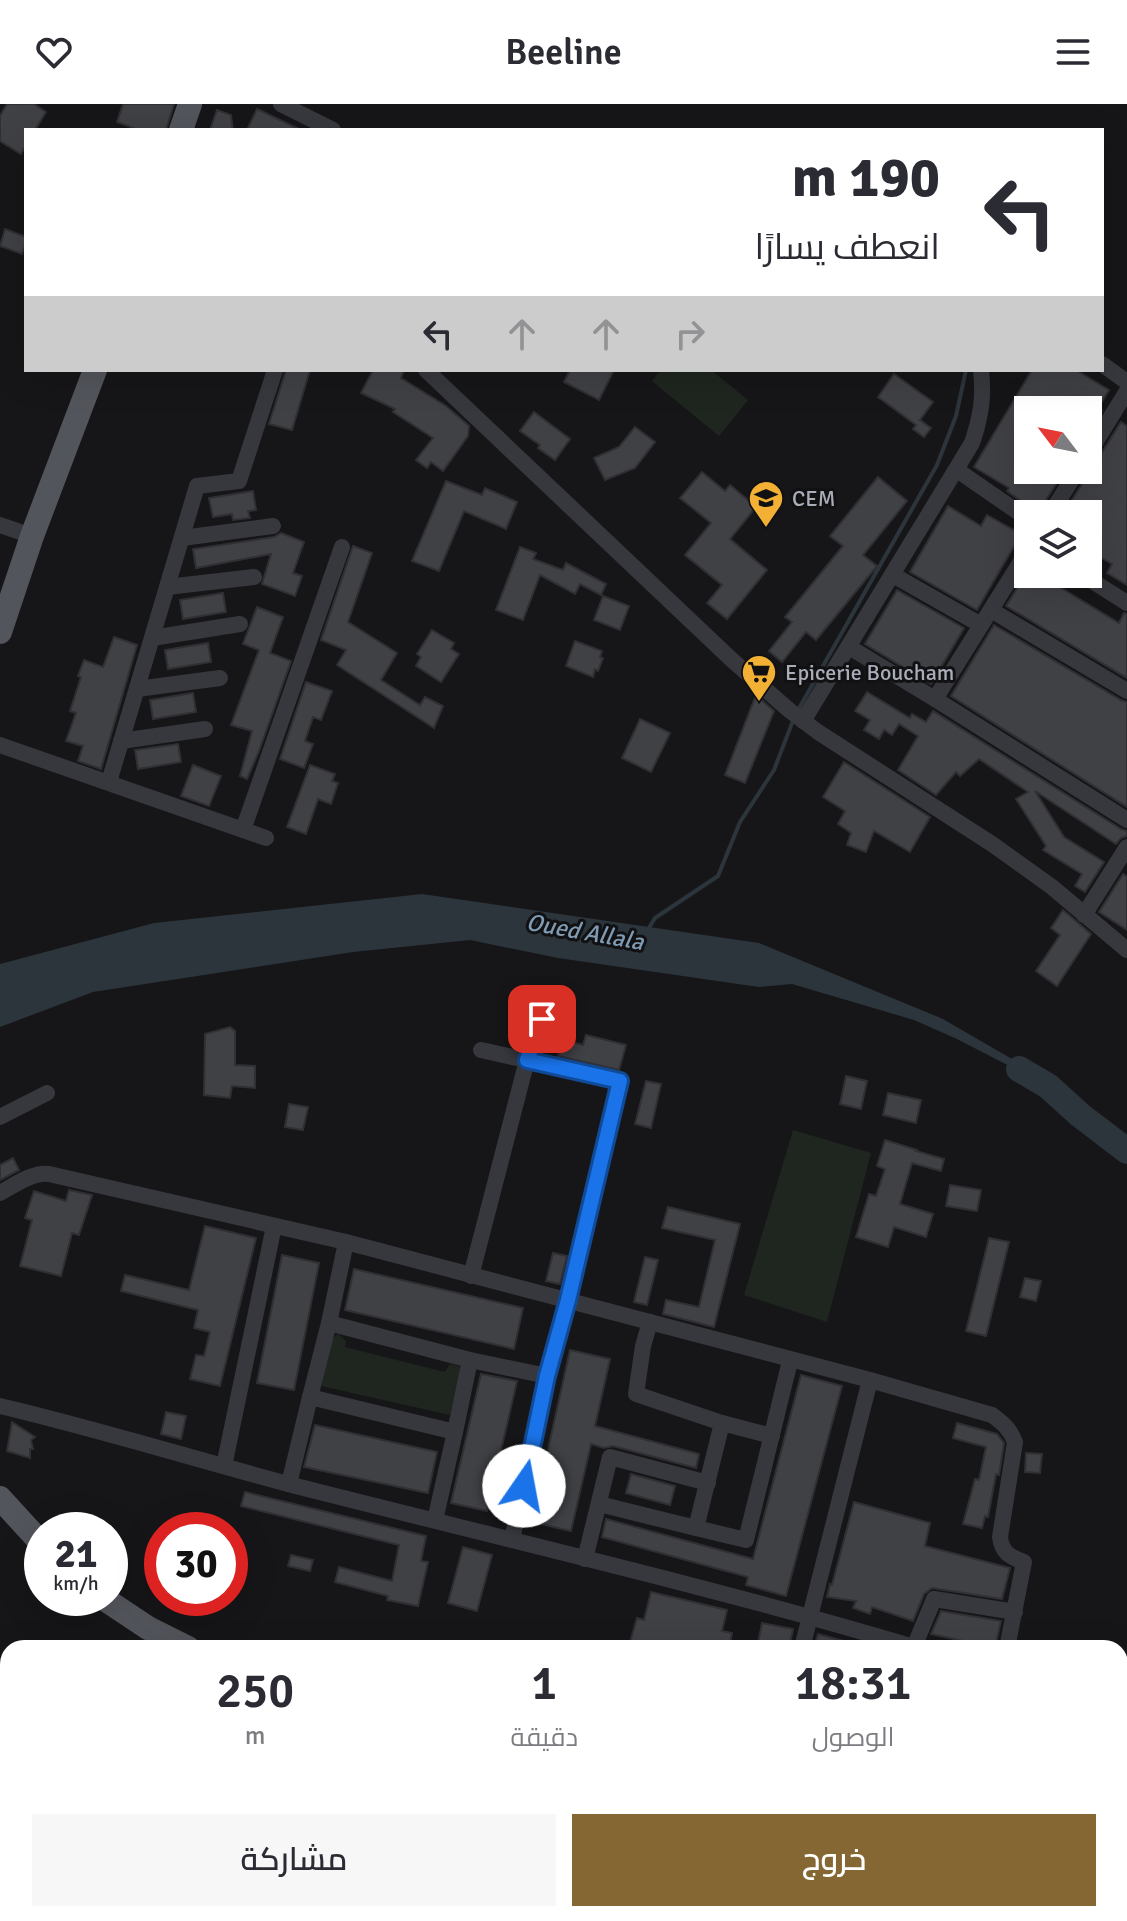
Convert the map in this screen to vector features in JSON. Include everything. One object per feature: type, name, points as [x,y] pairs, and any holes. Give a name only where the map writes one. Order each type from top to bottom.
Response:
[{"type":"main road","points":[[182,128],[190,104]]},
{"type":"main road","points":[[0,632],[32,536],[94,372]]},
{"type":"main road","points":[[0,1498],[24,1524]]},
{"type":"main road","points":[[128,1615],[172,1640]]},
{"type":"street","points":[[281,104],[329,128]]},
{"type":"street","points":[[1104,365],[1127,382]]},
{"type":"street","points":[[109,782],[197,486],[239,481],[274,372]]},
{"type":"street","points":[[428,372],[732,660],[797,717],[992,844],[1052,887],[1127,950]]},
{"type":"street","points":[[797,717],[849,647],[972,443],[984,393],[981,372]]},
{"type":"street","points":[[1102,431],[1127,391]]},
{"type":"street","points":[[957,470],[1014,509]]},
{"type":"street","points":[[0,525],[32,536]]},
{"type":"street","points":[[182,538],[273,526]]},
{"type":"street","points":[[243,830],[342,547]]},
{"type":"street","points":[[935,699],[1014,573]]},
{"type":"street","points":[[893,575],[981,625]]},
{"type":"street","points":[[167,587],[254,577]]},
{"type":"street","points":[[1102,587],[1127,603]]},
{"type":"street","points":[[991,610],[1127,691]]},
{"type":"street","points":[[152,638],[240,624]]},
{"type":"street","points":[[849,647],[1127,820]]},
{"type":"street","points":[[137,689],[220,678]]},
{"type":"street","points":[[121,741],[205,729]]},
{"type":"street","points":[[0,745],[266,838]]},
{"type":"street","points":[[1084,915],[1127,847]]},
{"type":"street","points":[[471,1276],[527,1060],[542,1019]]},
{"type":"street","points":[[481,1050],[620,1081],[547,1376],[512,1540]]},
{"type":"street","points":[[0,1117],[47,1093]]},
{"type":"street","points":[[0,1193],[42,1173],[346,1242],[992,1415],[1011,1432],[1015,1442],[1000,1537],[1004,1551],[1024,1562],[1009,1640]]},
{"type":"street","points":[[224,1466],[274,1226]]},
{"type":"street","points":[[289,1484],[346,1242]]},
{"type":"street","points":[[650,1322],[636,1394],[772,1436]]},
{"type":"street","points":[[329,1323],[470,1360],[547,1376]]},
{"type":"street","points":[[435,1520],[470,1360]]},
{"type":"street","points":[[599,1504],[746,1540],[790,1361]]},
{"type":"street","points":[[804,1640],[870,1380]]},
{"type":"street","points":[[310,1397],[455,1432]]},
{"type":"street","points":[[0,1406],[289,1484],[811,1616],[872,1640]]},
{"type":"street","points":[[696,1528],[722,1423]]},
{"type":"street","points":[[585,1559],[610,1457],[708,1483]]},
{"type":"street","points":[[918,1640],[934,1599],[1015,1612]]},
{"type":"shaded area","points":[[659,372],[713,372],[748,400],[719,436],[652,381]]},
{"type":"shaded area","points":[[793,1130],[871,1153],[827,1322],[744,1295]]},
{"type":"shaded area","points":[[338,1334],[346,1341],[345,1347],[445,1372],[450,1364],[458,1366],[461,1369],[450,1415],[321,1386],[332,1339]]},
{"type":"water","points":[[422,894],[759,943],[943,1019],[1038,1074],[1048,1086],[914,1020],[792,984],[759,987],[558,958],[470,940],[353,952],[93,992],[0,1027],[0,964],[154,923]]},
{"type":"building","points":[[7,104],[34,104],[46,112],[36,128],[24,128],[21,154],[0,141],[0,116]]},
{"type":"building","points":[[123,104],[174,104],[167,128],[133,128],[117,122]]},
{"type":"building","points":[[257,109],[297,128],[248,128]]},
{"type":"building","points":[[217,110],[231,115],[233,128],[211,128]]},
{"type":"building","points":[[5,229],[24,236],[22,254],[0,246]]},
{"type":"building","points":[[285,372],[309,372],[292,430],[269,424]]},
{"type":"building","points":[[372,372],[403,372],[401,378],[446,406],[469,426],[468,436],[443,471],[431,462],[427,468],[416,460],[433,438],[393,412],[395,409],[361,393]]},
{"type":"building","points":[[569,372],[613,372],[599,400],[564,382]]},
{"type":"building","points":[[1031,372],[1079,372],[1109,390],[1102,401],[1102,396],[1016,396]]},
{"type":"building","points":[[894,374],[933,402],[920,420],[931,428],[924,437],[913,429],[916,425],[878,397]]},
{"type":"building","points":[[1014,400],[1014,484],[1056,484],[1046,500],[1020,500],[1007,491],[1009,488],[974,467]]},
{"type":"building","points":[[534,412],[570,439],[555,460],[520,431]]},
{"type":"building","points":[[1121,422],[1127,426],[1127,585],[1107,573],[1112,564],[1102,558],[1102,500],[1072,500],[1082,484],[1102,484],[1102,452]]},
{"type":"building","points":[[635,427],[655,442],[635,468],[605,480],[594,458],[619,447]]},
{"type":"building","points":[[702,472],[725,491],[730,485],[756,507],[730,539],[767,570],[727,619],[707,603],[722,585],[685,555],[711,523],[680,498]]},
{"type":"building","points":[[878,477],[907,501],[863,555],[877,566],[816,640],[806,632],[782,662],[769,651],[792,622],[785,617],[843,546],[830,536]]},
{"type":"building","points":[[446,481],[482,495],[485,488],[517,502],[506,529],[464,511],[439,571],[412,561]]},
{"type":"building","points":[[253,491],[256,510],[248,511],[250,518],[233,520],[232,514],[213,517],[209,498]]},
{"type":"building","points":[[948,506],[981,526],[987,515],[1014,530],[1014,546],[977,610],[910,572]]},
{"type":"building","points":[[281,533],[304,542],[293,573],[302,576],[295,596],[262,584],[271,554],[196,568],[193,549],[274,537]]},
{"type":"building","points":[[353,546],[372,553],[348,622],[397,653],[381,680],[420,705],[425,697],[443,706],[434,728],[337,665],[346,650],[321,640]]},
{"type":"building","points":[[520,547],[536,553],[533,559],[563,570],[566,563],[606,584],[601,595],[580,584],[575,594],[540,575],[523,620],[496,610]]},
{"type":"building","points":[[1017,588],[1061,588],[1119,623],[1124,613],[1127,614],[1127,678],[1006,606]]},
{"type":"building","points":[[897,590],[964,628],[931,684],[865,644]]},
{"type":"building","points":[[223,593],[226,612],[183,619],[180,600]]},
{"type":"building","points":[[603,596],[629,606],[620,630],[594,620]]},
{"type":"building","points":[[257,607],[283,617],[270,653],[291,661],[247,779],[240,776],[252,731],[231,725],[259,650],[243,644]]},
{"type":"building","points":[[994,625],[1127,702],[1127,807],[951,696]]},
{"type":"building","points":[[432,630],[454,643],[451,649],[459,654],[441,682],[416,666],[421,657],[417,654]]},
{"type":"building","points":[[114,637],[137,645],[101,769],[78,761],[83,746],[66,741],[76,713],[70,711],[84,660],[103,667]]},
{"type":"building","points":[[575,641],[602,651],[600,657],[603,658],[593,677],[566,666]]},
{"type":"building","points":[[208,643],[211,662],[168,669],[165,650]]},
{"type":"building","points":[[306,682],[332,691],[321,720],[313,717],[305,741],[313,744],[304,768],[280,759]]},
{"type":"building","points":[[867,692],[910,718],[912,714],[926,722],[933,711],[1127,831],[1127,836],[1116,844],[1035,791],[1064,837],[1104,862],[1085,892],[1075,886],[1082,874],[1043,850],[1046,846],[1016,799],[1028,792],[979,759],[960,776],[956,772],[936,795],[898,770],[918,736],[899,724],[892,735],[884,730],[879,739],[864,730],[870,720],[855,711]]},
{"type":"building","points":[[193,693],[196,712],[153,719],[150,700]]},
{"type":"building","points":[[756,695],[774,711],[745,783],[725,775]]},
{"type":"building","points":[[640,719],[670,733],[651,772],[622,758]]},
{"type":"building","points":[[178,744],[181,762],[138,769],[135,750]]},
{"type":"building","points":[[844,762],[930,817],[910,852],[874,831],[866,852],[847,845],[851,833],[838,824],[845,811],[823,797]]},
{"type":"building","points":[[193,765],[221,776],[209,806],[181,796]]},
{"type":"building","points":[[310,765],[335,774],[332,781],[338,783],[331,804],[318,799],[306,834],[287,827]]},
{"type":"building","points":[[1123,874],[1127,876],[1127,930],[1099,912]]},
{"type":"building","points":[[1063,910],[1091,934],[1057,986],[1036,971],[1060,935],[1051,928]]},
{"type":"building","points":[[230,1027],[235,1031],[235,1065],[255,1066],[255,1088],[232,1086],[230,1098],[204,1095],[205,1034]]},
{"type":"building","points":[[586,1035],[626,1045],[619,1070],[558,1056],[562,1039],[583,1045]]},
{"type":"building","points":[[846,1076],[867,1081],[861,1109],[840,1104]]},
{"type":"building","points":[[646,1081],[661,1084],[651,1128],[635,1124]]},
{"type":"building","points":[[888,1093],[921,1100],[916,1123],[883,1115]]},
{"type":"building","points":[[289,1104],[308,1107],[303,1130],[285,1127]]},
{"type":"building","points":[[885,1140],[944,1159],[941,1171],[912,1163],[900,1204],[933,1214],[926,1237],[894,1227],[888,1247],[856,1237],[869,1194],[876,1196],[885,1169],[877,1166]]},
{"type":"building","points":[[13,1158],[19,1170],[0,1180],[0,1165]]},
{"type":"building","points":[[950,1185],[981,1190],[977,1211],[946,1206]]},
{"type":"building","points":[[69,1190],[92,1195],[79,1235],[72,1233],[61,1276],[20,1266],[32,1220],[25,1218],[34,1191],[66,1201]]},
{"type":"building","points":[[668,1207],[740,1224],[714,1327],[663,1314],[666,1300],[699,1307],[715,1240],[662,1228]]},
{"type":"building","points":[[205,1226],[256,1238],[220,1386],[190,1379],[196,1355],[204,1356],[210,1332],[194,1328],[198,1310],[121,1291],[125,1275],[189,1290]]},
{"type":"building","points":[[989,1238],[1009,1242],[986,1336],[966,1331]]},
{"type":"building","points":[[553,1253],[567,1256],[560,1284],[546,1281]]},
{"type":"building","points":[[282,1255],[319,1263],[294,1390],[257,1383]]},
{"type":"building","points":[[645,1257],[658,1260],[647,1305],[634,1302]]},
{"type":"building","points":[[354,1269],[523,1308],[514,1349],[345,1310]]},
{"type":"building","points":[[1025,1278],[1041,1281],[1036,1301],[1020,1297]]},
{"type":"building","points":[[570,1350],[610,1359],[595,1426],[699,1454],[696,1468],[613,1446],[604,1448],[591,1444],[571,1531],[532,1522]]},
{"type":"building","points":[[481,1374],[517,1381],[487,1511],[451,1503]]},
{"type":"building","points":[[801,1375],[842,1386],[786,1596],[746,1585],[748,1577],[602,1537],[606,1519],[753,1559]]},
{"type":"building","points":[[166,1412],[186,1416],[181,1439],[161,1434]]},
{"type":"building","points":[[12,1422],[35,1437],[31,1440],[33,1449],[30,1449],[30,1458],[7,1451]]},
{"type":"building","points":[[957,1423],[997,1434],[1004,1443],[999,1475],[996,1474],[988,1517],[985,1516],[982,1528],[963,1524],[975,1479],[979,1480],[986,1447],[953,1438]]},
{"type":"building","points":[[315,1425],[437,1452],[428,1493],[304,1467]]},
{"type":"building","points":[[1026,1453],[1042,1454],[1040,1473],[1025,1472]]},
{"type":"building","points":[[631,1474],[675,1486],[670,1505],[626,1493]]},
{"type":"building","points":[[245,1492],[426,1536],[421,1561],[428,1562],[418,1606],[387,1600],[388,1596],[335,1582],[339,1567],[392,1581],[399,1545],[241,1506]]},
{"type":"building","points":[[854,1502],[930,1523],[925,1546],[1010,1568],[1002,1599],[932,1588],[924,1594],[913,1621],[872,1607],[870,1614],[853,1608],[856,1601],[827,1597]]},
{"type":"building","points":[[463,1547],[492,1555],[477,1611],[448,1603]]},
{"type":"building","points":[[291,1555],[313,1560],[310,1571],[288,1566]]},
{"type":"building","points":[[651,1592],[727,1610],[722,1631],[732,1633],[731,1640],[631,1640],[637,1618],[644,1620]]},
{"type":"building","points":[[941,1611],[1001,1621],[997,1640],[958,1640],[931,1634]]},
{"type":"building","points":[[762,1623],[793,1629],[791,1640],[759,1640]]},
{"type":"building","points":[[818,1634],[840,1640],[816,1640]]},
{"type":"waterway","points":[[798,710],[937,465],[956,416],[966,372]]},
{"type":"waterway","points":[[647,931],[655,918],[718,876],[740,822],[774,770],[794,718]]},
{"type":"waterway","name":"Oued Allala","points":[[1019,1069],[1048,1086],[1127,1151]]},
{"type":"place","name":"CEM","points":[[766,529]]},
{"type":"place","name":"Epicerie Boucham","points":[[759,703]]},
{"type":"route","points":[[524,1486],[547,1376],[620,1081],[527,1060],[542,1019]]}]
